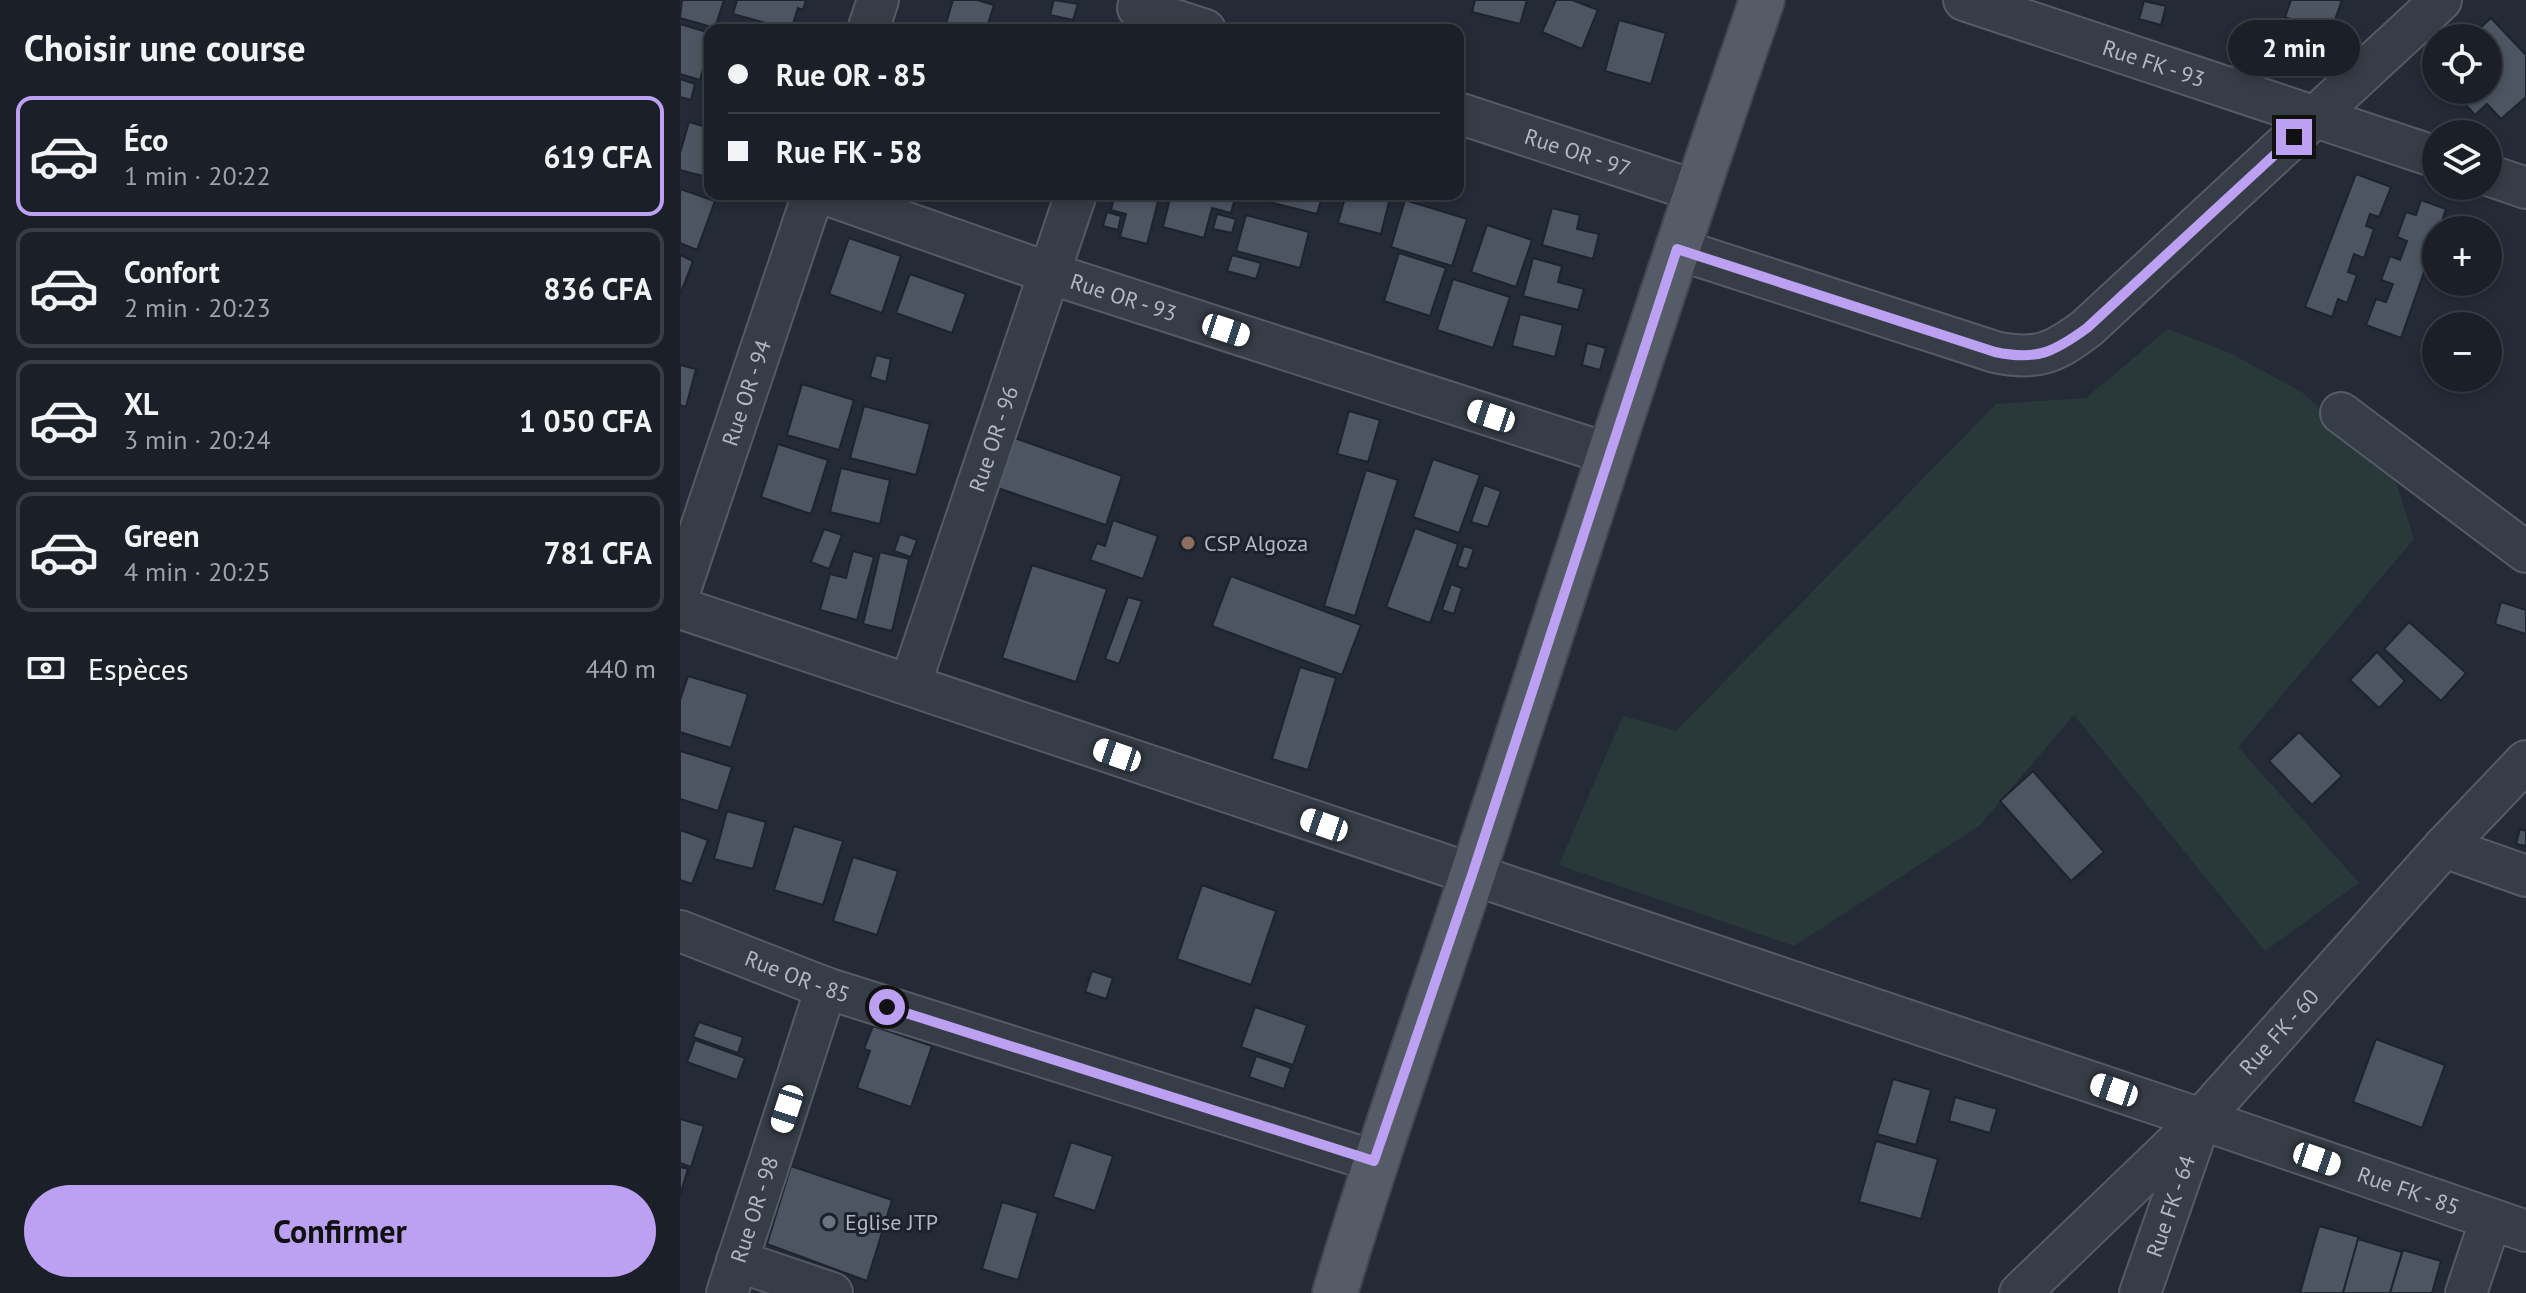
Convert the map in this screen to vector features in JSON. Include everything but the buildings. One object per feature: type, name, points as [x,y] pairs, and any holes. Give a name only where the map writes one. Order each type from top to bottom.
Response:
[{"type":"main road","points":[[1335,1293],[1374,1161],[1762,0]]},
{"type":"street","points":[[870,24],[878,0]]},
{"type":"street","name":"Rue FK - 93","points":[[1964,0],[2422,152]]},
{"type":"street","points":[[1677,249],[1995,352],[2018,357],[2043,355],[2064,345],[2087,328],[2441,0]]},
{"type":"street","points":[[1137,13],[1181,24]]},
{"type":"street","name":"Rue OR - 97","points":[[1464,115],[1696,191]]},
{"type":"street","points":[[2502,180],[2526,188]]},
{"type":"street","name":"Rue OR - 94","points":[[680,590],[811,200]]},
{"type":"street","name":"Rue OR - 93","points":[[842,200],[1049,273],[1609,454]]},
{"type":"street","name":"Rue OR - 96","points":[[910,685],[1074,200]]},
{"type":"street","points":[[2341,413],[2526,552]]},
{"type":"street","name":"Rue FK - 85","points":[[680,608],[2509,1225]]},
{"type":"street","name":"Rue FK - 60","points":[[2020,1293],[2201,1119],[2444,847],[2526,761]]},
{"type":"street","points":[[2444,847],[2526,876]]},
{"type":"street","name":"Rue OR - 85","points":[[680,931],[826,988],[1374,1161]]},
{"type":"street","name":"Rue OR - 98","points":[[732,1277],[826,988]]},
{"type":"street","name":"Rue FK - 64","points":[[2140,1293],[2201,1119]]},
{"type":"street","points":[[2466,1293],[2509,1225]]},
{"type":"street","points":[[732,1277],[832,1293]]},
{"type":"shaded area","points":[[2168,329],[2230,353],[2303,393],[2395,479],[2414,539],[2238,747],[2359,883],[2265,951],[2074,715],[1979,826],[1794,946],[1559,865],[1623,716],[1676,731],[1996,404],[2086,398]]},
{"type":"place","name":"CSP Algoza","points":[[1188,543]]},
{"type":"place","name":"Eglise JTP","points":[[829,1222]]},
{"type":"route","points":[[887,1007],[1374,1161],[1472,875],[1677,249],[1995,352],[2018,357],[2043,355],[2064,345],[2087,328],[2294,137]]}]
